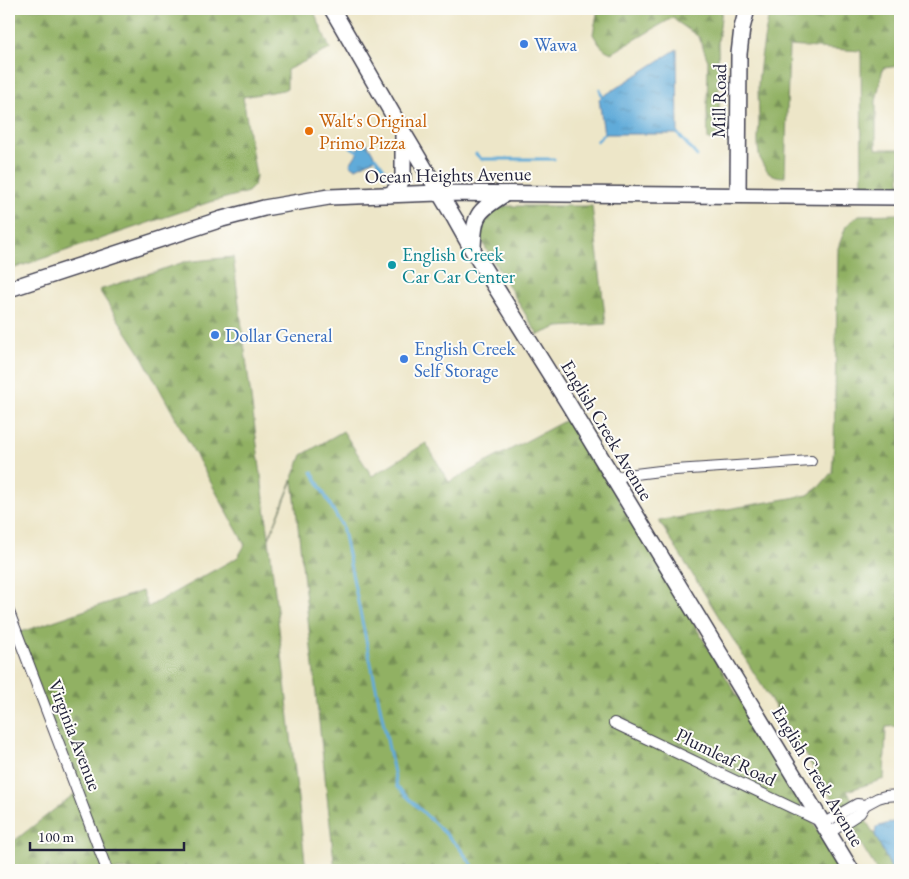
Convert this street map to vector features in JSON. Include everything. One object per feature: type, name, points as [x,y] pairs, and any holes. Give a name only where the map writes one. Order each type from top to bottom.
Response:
[{"type":"main road","name":"English Creek Avenue","points":[[332,9],[473,251],[564,396],[852,870]]},
{"type":"main road","name":"Mill Road","points":[[738,195],[739,54],[742,28],[747,9]]},
{"type":"main road","points":[[389,194],[398,188],[403,177],[403,132]]},
{"type":"main road","name":"Ocean Heights Avenue","points":[[9,289],[222,219],[259,209],[329,197],[439,193],[900,197]]},
{"type":"main road","points":[[473,251],[474,229],[478,216],[484,208],[506,194]]},
{"type":"street","points":[[613,478],[660,471],[811,462]]},
{"type":"street","name":"Virginia Avenue","points":[[9,612],[107,870]]},
{"type":"street","name":"Plumleaf Road","points":[[614,722],[826,828]]},
{"type":"street","points":[[826,828],[860,813],[865,805],[878,798],[900,795]]},
{"type":"green space","points":[[9,9],[313,9],[330,49],[287,70],[287,88],[243,97],[256,176],[254,186],[248,192],[207,203],[9,270]]},
{"type":"green space","points":[[598,9],[722,9],[718,43],[720,139],[708,140],[708,61],[699,37],[676,21],[674,17],[612,53],[603,48],[593,34]]},
{"type":"green space","points":[[770,9],[900,9],[900,66],[883,68],[876,101],[876,149],[900,149],[900,187],[862,187],[861,51],[789,46],[785,177],[767,171],[758,150],[758,85],[761,56]]},
{"type":"green space","points":[[502,206],[592,206],[606,324],[558,327],[538,335],[480,236],[484,218]]},
{"type":"green space","points":[[900,214],[900,726],[886,727],[884,779],[847,791],[897,870],[877,870],[659,521],[808,495],[820,486],[832,472],[838,248],[846,226],[859,215]]},
{"type":"green space","points":[[233,257],[269,538],[302,455],[343,431],[372,476],[426,443],[449,482],[568,419],[792,786],[798,800],[843,870],[335,870],[293,480],[269,539],[306,870],[9,870],[9,845],[78,791],[18,633],[142,591],[148,607],[238,557],[245,545],[140,353],[99,290],[184,262]]},
{"type":"water","points":[[677,49],[678,134],[604,134],[599,99]]},
{"type":"water","points":[[366,141],[375,157],[374,159],[356,168],[351,166],[350,164],[358,152],[361,142]]},
{"type":"water","points":[[900,820],[900,870],[896,870],[891,868],[875,835],[876,827]]},
{"type":"waterway","points":[[600,90],[602,96]]},
{"type":"waterway","points":[[597,141],[604,134]]},
{"type":"waterway","points":[[678,134],[697,156]]},
{"type":"waterway","points":[[351,147],[359,152]]},
{"type":"waterway","points":[[476,154],[481,159],[554,159]]},
{"type":"waterway","points":[[375,157],[394,182]]},
{"type":"waterway","points":[[312,472],[342,526],[397,787],[458,846],[476,870]]},
{"type":"place","name":"Wawa","points":[[524,44]]},
{"type":"place","name":"Walt's Original Primo Pizza","points":[[309,131]]},
{"type":"place","name":"English Creek Car Car Center","points":[[392,265]]},
{"type":"place","name":"Dollar General","points":[[215,335]]},
{"type":"place","name":"English Creek Self Storage","points":[[404,359]]}]
